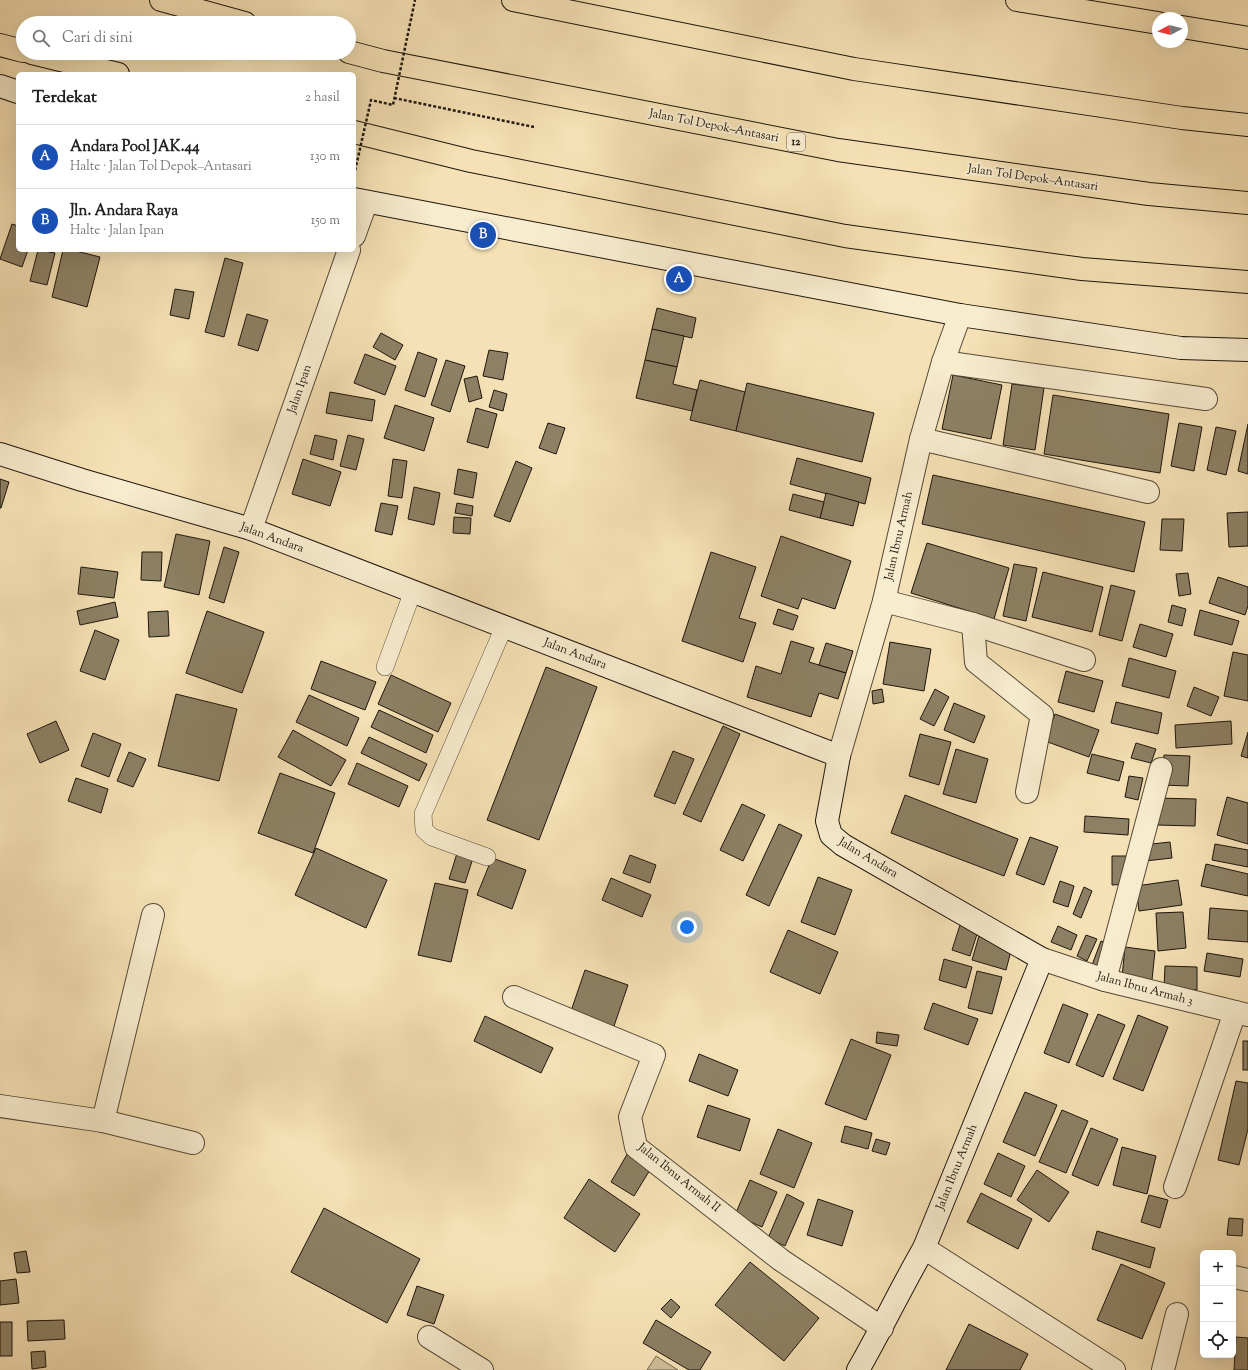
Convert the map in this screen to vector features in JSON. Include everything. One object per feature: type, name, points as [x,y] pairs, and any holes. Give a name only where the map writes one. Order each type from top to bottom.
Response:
[{"type":"highway","points":[[161,0],[219,16]]},
{"type":"highway","points":[[513,0],[854,69],[1182,118],[1248,125]]},
{"type":"highway","points":[[1017,0],[1152,22]]},
{"type":"highway","points":[[1188,28],[1248,38]]},
{"type":"highway","points":[[0,45],[16,49]]},
{"type":"highway","name":"Jalan Tol Depok–Antasari","points":[[356,54],[391,62],[838,150],[1149,194],[1248,203]]},
{"type":"highway","points":[[61,60],[110,72]]},
{"type":"highway","points":[[356,132],[471,161],[845,236],[1082,269],[1248,282]]},
{"type":"street","points":[[0,86],[16,91]]},
{"type":"street","points":[[356,224],[360,201],[960,315],[1181,348],[1248,350]]},
{"type":"street","name":"Jalan Ipan","points":[[251,529],[348,252]]},
{"type":"street","name":"Jalan Ibnu Armah","points":[[839,756],[884,601],[921,440],[943,362],[960,315]]},
{"type":"street","points":[[943,362],[1206,399]]},
{"type":"street","points":[[921,440],[1148,492]]},
{"type":"street","name":"Jalan Andara","points":[[0,454],[82,480],[251,529],[839,756],[827,821],[831,835],[843,845],[1042,959]]},
{"type":"street","points":[[884,601],[973,624],[1084,660]]},
{"type":"street","points":[[973,624],[976,662],[1042,715],[1028,792]]},
{"type":"street","points":[[1105,980],[1161,769]]},
{"type":"street","points":[[103,1121],[153,915]]},
{"type":"street","name":"Jalan Ibnu Armah","points":[[858,1370],[924,1248],[1042,959]]},
{"type":"street","name":"Jalan Ibnu Armah 3","points":[[1042,959],[1105,980],[1241,1014]]},
{"type":"street","name":"Jalan Ibnu Armah II","points":[[514,997],[654,1055],[630,1116],[636,1147],[781,1260],[882,1328]]},
{"type":"street","points":[[1175,1187],[1241,1014]]},
{"type":"street","points":[[0,1106],[103,1121],[193,1143]]},
{"type":"street","points":[[924,1248],[1114,1370]]},
{"type":"street","points":[[1163,1370],[1177,1314]]},
{"type":"street","points":[[429,1337],[482,1370]]},
{"type":"lane","points":[[385,667],[413,591]]},
{"type":"lane","points":[[487,857],[432,838],[424,830],[423,814],[504,627]]},
{"type":"path","points":[[356,166],[371,100],[393,105],[415,0]]},
{"type":"path","points":[[394,98],[534,127]]},
{"type":"shaded area","points":[[656,1356],[678,1370],[647,1370]]},
{"type":"building","points":[[12,224],[16,225],[16,252],[27,252],[22,267],[0,259]]},
{"type":"building","points":[[37,252],[55,253],[47,285],[30,281]]},
{"type":"building","points":[[63,252],[80,252],[100,257],[87,307],[52,297]]},
{"type":"building","points":[[225,258],[243,263],[224,337],[205,332]]},
{"type":"building","points":[[175,289],[194,292],[189,319],[170,315]]},
{"type":"building","points":[[657,308],[696,318],[692,338],[652,329]]},
{"type":"building","points":[[247,314],[268,320],[258,351],[238,345]]},
{"type":"building","points":[[652,329],[684,336],[677,367],[645,360]]},
{"type":"building","points":[[381,333],[403,345],[395,360],[373,347]]},
{"type":"building","points":[[489,350],[508,353],[503,380],[483,376]]},
{"type":"building","points":[[418,352],[437,359],[425,397],[405,390]]},
{"type":"building","points":[[365,354],[396,366],[385,395],[354,383]]},
{"type":"building","points":[[446,360],[465,366],[450,412],[431,405]]},
{"type":"building","points":[[645,360],[677,367],[673,384],[697,390],[692,411],[636,398]]},
{"type":"building","points":[[953,375],[1002,385],[991,439],[942,429]]},
{"type":"building","points":[[477,376],[482,398],[469,402],[464,379]]},
{"type":"building","points":[[700,380],[745,392],[736,431],[690,420]]},
{"type":"building","points":[[747,383],[874,413],[862,462],[736,431]]},
{"type":"building","points":[[1012,384],[1044,388],[1035,450],[1003,445]]},
{"type":"building","points":[[494,390],[507,394],[503,411],[489,407]]},
{"type":"building","points":[[330,392],[375,400],[372,421],[326,413]]},
{"type":"building","points":[[1053,395],[1169,414],[1160,473],[1044,454]]},
{"type":"building","points":[[395,405],[434,418],[424,451],[384,438]]},
{"type":"building","points":[[476,408],[497,414],[488,448],[467,442]]},
{"type":"building","points":[[548,423],[565,428],[556,454],[539,448]]},
{"type":"building","points":[[1179,423],[1202,427],[1194,471],[1171,466]]},
{"type":"building","points":[[1248,424],[1248,474],[1238,471]]},
{"type":"building","points":[[1216,427],[1236,431],[1226,475],[1207,470]]},
{"type":"building","points":[[315,435],[337,440],[333,460],[310,454]]},
{"type":"building","points":[[348,435],[364,439],[356,470],[340,466]]},
{"type":"building","points":[[797,458],[871,478],[865,504],[790,484]]},
{"type":"building","points":[[303,459],[341,472],[330,506],[292,494]]},
{"type":"building","points":[[393,459],[407,461],[402,498],[388,496]]},
{"type":"building","points":[[516,461],[532,468],[510,522],[494,516]]},
{"type":"building","points":[[458,469],[477,473],[473,498],[454,494]]},
{"type":"building","points":[[933,475],[1145,522],[1134,572],[922,524]]},
{"type":"building","points":[[0,479],[9,482],[1,508],[0,508]]},
{"type":"building","points":[[414,487],[440,493],[434,525],[408,519]]},
{"type":"building","points":[[826,493],[859,502],[853,526],[820,518]]},
{"type":"building","points":[[793,494],[824,502],[820,518],[789,510]]},
{"type":"building","points":[[381,503],[398,506],[392,535],[375,531]]},
{"type":"building","points":[[457,503],[473,506],[472,516],[455,513]]},
{"type":"building","points":[[1248,512],[1248,546],[1229,547],[1227,513]]},
{"type":"building","points":[[454,517],[471,518],[470,534],[453,533]]},
{"type":"building","points":[[1162,519],[1184,519],[1182,551],[1160,550]]},
{"type":"building","points":[[176,534],[210,541],[199,595],[164,587]]},
{"type":"building","points":[[781,536],[851,561],[835,609],[802,598],[798,609],[761,596]]},
{"type":"building","points":[[927,543],[1009,568],[994,619],[911,593]]},
{"type":"building","points":[[224,547],[239,552],[224,603],[209,598]]},
{"type":"building","points":[[142,552],[162,552],[161,581],[141,580]]},
{"type":"building","points":[[711,552],[756,567],[739,618],[756,623],[743,662],[682,641]]},
{"type":"building","points":[[1014,564],[1037,568],[1026,621],[1003,616]]},
{"type":"building","points":[[81,567],[118,572],[114,598],[78,594]]},
{"type":"building","points":[[1043,572],[1103,587],[1092,632],[1032,617]]},
{"type":"building","points":[[1188,573],[1191,594],[1179,596],[1176,574]]},
{"type":"building","points":[[1218,577],[1248,587],[1248,606],[1245,615],[1209,603]]},
{"type":"building","points":[[1111,585],[1135,591],[1122,641],[1099,635]]},
{"type":"building","points":[[115,602],[118,617],[80,625],[77,611]]},
{"type":"building","points":[[1172,605],[1186,609],[1182,626],[1168,622]]},
{"type":"building","points":[[778,609],[798,616],[793,630],[773,624]]},
{"type":"building","points":[[1200,610],[1239,621],[1232,645],[1194,635]]},
{"type":"building","points":[[168,611],[169,636],[149,637],[148,612]]},
{"type":"building","points":[[207,611],[264,632],[242,693],[186,673]]},
{"type":"building","points":[[1140,624],[1173,634],[1166,657],[1133,647]]},
{"type":"building","points":[[95,630],[119,640],[105,680],[80,671]]},
{"type":"building","points":[[791,641],[814,648],[809,662],[846,673],[838,699],[819,693],[811,717],[747,697],[756,666],[781,674]]},
{"type":"building","points":[[890,642],[931,649],[924,691],[883,684]]},
{"type":"building","points":[[826,643],[853,651],[846,673],[819,665]]},
{"type":"building","points":[[1233,652],[1248,655],[1248,701],[1224,696]]},
{"type":"building","points":[[1129,658],[1176,671],[1169,698],[1122,686]]},
{"type":"building","points":[[321,661],[376,682],[365,710],[311,689]]},
{"type":"building","points":[[546,667],[597,687],[539,840],[487,820]]},
{"type":"building","points":[[1066,671],[1103,681],[1094,712],[1058,702]]},
{"type":"building","points":[[391,675],[451,703],[438,732],[378,704]]},
{"type":"building","points":[[1194,687],[1219,697],[1211,716],[1187,706]]},
{"type":"building","points":[[882,689],[884,702],[873,704],[872,691]]},
{"type":"building","points":[[935,689],[949,697],[934,726],[920,719]]},
{"type":"building","points":[[176,694],[237,709],[219,781],[158,766]]},
{"type":"building","points":[[309,695],[359,718],[347,746],[296,722]]},
{"type":"building","points":[[1116,702],[1162,713],[1158,734],[1111,723]]},
{"type":"building","points":[[954,703],[985,716],[974,743],[944,730]]},
{"type":"building","points":[[379,710],[433,735],[426,753],[371,727]]},
{"type":"building","points":[[1055,714],[1099,730],[1089,757],[1045,741]]},
{"type":"building","points":[[56,721],[69,750],[40,763],[27,734]]},
{"type":"building","points":[[1231,721],[1232,744],[1176,748],[1175,725]]},
{"type":"building","points":[[723,726],[740,734],[701,822],[683,814]]},
{"type":"building","points":[[293,730],[346,760],[331,786],[278,757]]},
{"type":"building","points":[[1248,732],[1248,758],[1241,756]]},
{"type":"building","points":[[93,733],[121,744],[109,777],[81,766]]},
{"type":"building","points":[[920,734],[951,742],[939,785],[909,776]]},
{"type":"building","points":[[369,737],[427,764],[419,781],[361,753]]},
{"type":"building","points":[[1136,743],[1156,749],[1151,763],[1131,758]]},
{"type":"building","points":[[956,749],[988,759],[976,803],[943,794]]},
{"type":"building","points":[[673,751],[694,759],[675,804],[654,796]]},
{"type":"building","points":[[129,752],[146,759],[133,787],[117,781]]},
{"type":"building","points":[[1092,754],[1124,762],[1119,781],[1087,773]]},
{"type":"building","points":[[1164,755],[1190,756],[1188,786],[1161,785]]},
{"type":"building","points":[[357,763],[408,786],[399,807],[348,784]]},
{"type":"building","points":[[280,773],[335,793],[313,853],[258,833]]},
{"type":"building","points":[[1129,776],[1143,778],[1138,800],[1125,797]]},
{"type":"building","points":[[76,778],[108,789],[101,813],[68,801]]},
{"type":"building","points":[[905,795],[1018,839],[1004,876],[891,833]]},
{"type":"building","points":[[1227,797],[1248,803],[1248,844],[1217,835]]},
{"type":"building","points":[[1157,798],[1196,799],[1195,826],[1156,825]]},
{"type":"building","points":[[742,804],[765,815],[743,861],[720,850]]},
{"type":"building","points":[[1085,816],[1129,819],[1128,835],[1084,832]]},
{"type":"building","points":[[779,824],[802,835],[769,906],[746,895]]},
{"type":"building","points":[[1030,837],[1058,847],[1044,885],[1016,874]]},
{"type":"building","points":[[1170,842],[1172,858],[1145,861],[1143,845]]},
{"type":"building","points":[[1215,844],[1248,850],[1248,867],[1212,860]]},
{"type":"building","points":[[316,848],[387,880],[366,928],[295,895]]},
{"type":"building","points":[[458,850],[474,855],[465,883],[449,879]]},
{"type":"building","points":[[630,855],[656,865],[650,883],[623,873]]},
{"type":"building","points":[[1112,856],[1128,856],[1128,884],[1112,885]]},
{"type":"building","points":[[492,858],[526,870],[512,909],[477,895]]},
{"type":"building","points":[[1206,864],[1248,874],[1248,896],[1201,886]]},
{"type":"building","points":[[818,877],[852,890],[835,935],[801,922]]},
{"type":"building","points":[[611,878],[651,895],[642,917],[602,900]]},
{"type":"building","points":[[1178,880],[1182,905],[1139,911],[1136,886]]},
{"type":"building","points":[[1060,881],[1074,886],[1068,907],[1053,902]]},
{"type":"building","points":[[435,883],[468,890],[451,962],[418,955]]},
{"type":"building","points":[[1084,887],[1092,891],[1081,918],[1073,914]]},
{"type":"building","points":[[1210,908],[1248,911],[1248,942],[1208,939]]},
{"type":"building","points":[[1183,912],[1186,948],[1158,951],[1156,913]]},
{"type":"building","points":[[960,925],[978,931],[970,956],[952,950]]},
{"type":"building","points":[[1058,926],[1077,935],[1071,950],[1051,942]]},
{"type":"building","points":[[788,930],[838,952],[820,994],[770,972]]},
{"type":"building","points":[[1086,935],[1097,939],[1087,961],[1077,956]]},
{"type":"building","points":[[979,936],[1012,947],[1006,970],[972,960]]},
{"type":"building","points":[[1101,941],[1112,945],[1103,969],[1092,965]]},
{"type":"building","points":[[1125,947],[1155,951],[1152,980],[1122,977]]},
{"type":"building","points":[[1207,953],[1243,959],[1240,977],[1204,971]]},
{"type":"building","points":[[944,959],[972,967],[966,988],[939,980]]},
{"type":"building","points":[[1165,966],[1197,967],[1197,990],[1164,988]]},
{"type":"building","points":[[585,970],[628,985],[613,1029],[570,1014]]},
{"type":"building","points":[[977,971],[1002,977],[992,1014],[968,1008]]},
{"type":"building","points":[[933,1003],[978,1019],[968,1045],[924,1029]]},
{"type":"building","points":[[1063,1004],[1088,1014],[1069,1063],[1044,1053]]},
{"type":"building","points":[[1098,1014],[1125,1025],[1103,1077],[1076,1065]]},
{"type":"building","points":[[1138,1015],[1168,1027],[1143,1091],[1113,1079]]},
{"type":"building","points":[[485,1016],[553,1048],[541,1073],[474,1041]]},
{"type":"building","points":[[877,1032],[899,1035],[897,1046],[876,1043]]},
{"type":"building","points":[[851,1039],[891,1055],[866,1120],[825,1104]]},
{"type":"building","points":[[1243,1041],[1248,1041],[1248,1070],[1243,1070]]},
{"type":"building","points":[[699,1054],[738,1070],[728,1096],[689,1081]]},
{"type":"building","points":[[1236,1081],[1248,1083],[1248,1129],[1239,1165],[1218,1160]]},
{"type":"building","points":[[1025,1092],[1057,1105],[1035,1156],[1003,1142]]},
{"type":"building","points":[[708,1105],[750,1119],[740,1151],[697,1137]]},
{"type":"building","points":[[1062,1110],[1088,1121],[1066,1173],[1039,1162]]},
{"type":"building","points":[[845,1126],[872,1133],[868,1149],[841,1142]]},
{"type":"building","points":[[1091,1128],[1118,1139],[1098,1186],[1072,1175]]},
{"type":"building","points":[[778,1129],[812,1143],[794,1188],[760,1174]]},
{"type":"building","points":[[876,1139],[890,1143],[886,1155],[872,1151]]},
{"type":"building","points":[[1122,1147],[1156,1156],[1147,1194],[1113,1185]]},
{"type":"building","points":[[629,1151],[653,1165],[634,1196],[611,1182]]},
{"type":"building","points":[[998,1153],[1025,1166],[1011,1197],[984,1184]]},
{"type":"building","points":[[1037,1170],[1069,1192],[1049,1222],[1017,1200]]},
{"type":"building","points":[[589,1179],[640,1214],[615,1252],[564,1218]]},
{"type":"building","points":[[750,1180],[777,1192],[762,1227],[735,1215]]},
{"type":"building","points":[[981,1193],[1032,1219],[1018,1249],[967,1222]]},
{"type":"building","points":[[787,1194],[804,1203],[785,1246],[768,1238]]},
{"type":"building","points":[[1149,1195],[1168,1200],[1160,1228],[1141,1222]]},
{"type":"building","points":[[818,1199],[853,1211],[842,1246],[807,1235]]},
{"type":"building","points":[[324,1208],[420,1259],[387,1323],[291,1272]]},
{"type":"building","points":[[1229,1218],[1243,1219],[1242,1236],[1227,1235]]},
{"type":"building","points":[[1097,1231],[1155,1248],[1150,1268],[1092,1249]]},
{"type":"building","points":[[26,1251],[30,1272],[17,1273],[14,1253]]},
{"type":"building","points":[[750,1262],[819,1318],[784,1361],[715,1305]]},
{"type":"building","points":[[1121,1264],[1165,1283],[1142,1339],[1097,1320]]},
{"type":"building","points":[[16,1279],[19,1303],[0,1305],[0,1281]]},
{"type":"building","points":[[417,1286],[444,1295],[434,1324],[407,1315]]},
{"type":"building","points":[[671,1299],[680,1307],[671,1318],[661,1309]]},
{"type":"building","points":[[64,1320],[65,1339],[28,1341],[27,1321]]},
{"type":"building","points":[[656,1320],[711,1352],[700,1370],[689,1370],[643,1343]]},
{"type":"building","points":[[0,1322],[12,1322],[12,1356],[0,1356]]},
{"type":"building","points":[[969,1324],[1028,1354],[1020,1370],[946,1370]]},
{"type":"building","points":[[1236,1337],[1248,1338],[1248,1370],[1234,1370],[1235,1358],[1236,1358]]},
{"type":"building","points":[[45,1351],[46,1367],[32,1369],[31,1352]]},
{"type":"place","name":"Jln. Andara Raya","points":[[483,235]]},
{"type":"place","name":"Andara Pool JAK.44","points":[[679,279]]}]
